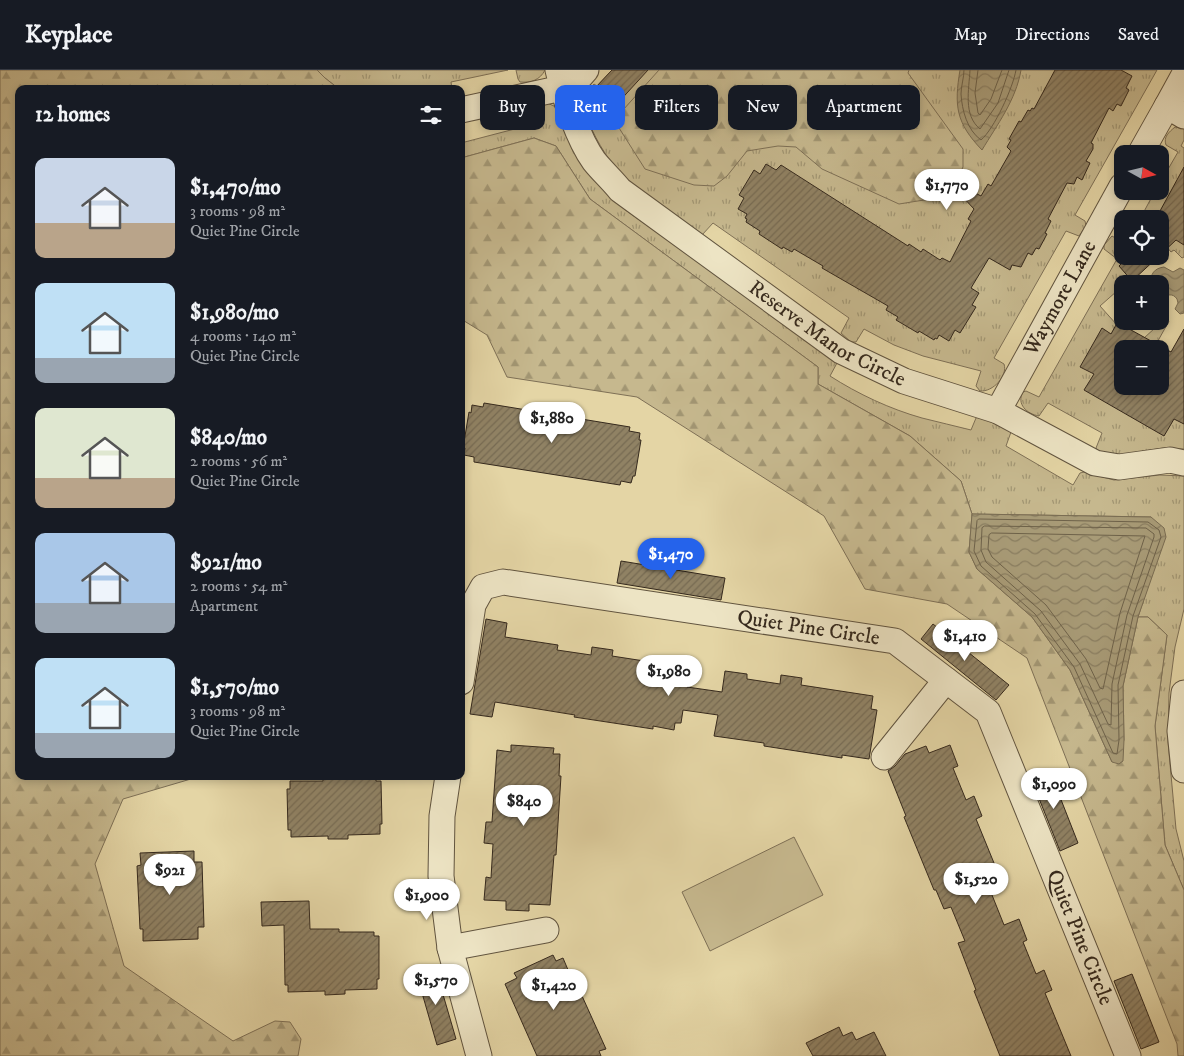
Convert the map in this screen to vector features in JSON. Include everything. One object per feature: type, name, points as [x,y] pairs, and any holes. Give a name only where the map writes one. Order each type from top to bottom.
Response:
[{"type":"street","points":[[465,109],[560,79],[578,79],[586,70]]},
{"type":"street","points":[[1147,145],[1175,111],[1184,75]]},
{"type":"street","name":"Reserve Manor Circle","points":[[560,79],[575,123],[593,160],[620,190],[841,351],[904,381],[998,411],[1095,463],[1119,467],[1170,460],[1184,463]]},
{"type":"street","name":"Waymore Lane","points":[[998,411],[1114,200]]},
{"type":"street","name":"Quiet Pine Circle","points":[[465,656],[473,604],[482,587],[503,582],[895,641],[988,712],[1128,1056]]},
{"type":"street","points":[[884,757],[946,680]]},
{"type":"street","points":[[1184,693],[1180,731],[1184,770]]},
{"type":"street","points":[[447,780],[442,816],[441,876],[450,948],[479,1056]]},
{"type":"street","points":[[450,948],[546,930]]},
{"type":"green space","points":[[0,70],[317,70],[334,85],[15,85],[15,780],[187,780],[123,799],[95,864],[124,966],[233,1041],[275,1021],[290,1022],[301,1039],[298,1056],[0,1056]]},
{"type":"green space","points":[[317,70],[508,70],[451,82],[451,85],[334,85]]},
{"type":"green space","points":[[516,70],[545,70],[538,78],[520,82]]},
{"type":"green space","points":[[612,70],[1157,70],[1075,215],[1085,221],[1086,226],[1079,236],[1066,231],[994,358],[1004,364],[1005,369],[1002,378],[985,391],[980,391],[976,386],[981,371],[923,356],[894,345],[864,329],[856,342],[851,342],[841,333],[849,318],[713,223],[702,235],[634,187],[605,153],[592,130],[625,130],[625,85],[598,85]]},
{"type":"green space","points":[[659,70],[909,70],[908,73],[917,85],[807,85],[807,130],[920,130],[920,90],[963,149],[963,167],[949,196],[899,204],[822,169],[796,147],[778,146],[747,151],[727,176],[714,186],[694,185],[645,169],[620,130],[625,130],[625,108],[635,97],[635,130],[718,130],[718,85],[646,85]]},
{"type":"green space","points":[[545,103],[554,106],[555,130],[570,130],[606,192],[624,209],[835,359],[837,363],[830,376],[841,383],[898,410],[971,430],[976,418],[983,416],[1011,432],[1006,446],[1073,485],[1080,473],[1084,472],[1114,480],[1160,475],[1184,476],[1184,609],[1175,647],[1169,693],[1168,742],[1176,829],[1184,861],[1184,890],[1165,845],[1155,726],[1167,635],[1148,617],[1138,617],[1151,577],[1151,517],[972,514],[961,481],[910,436],[818,384],[818,367],[590,199],[556,146],[534,138],[465,157],[465,142],[511,130],[545,130]]},
{"type":"green space","points":[[1175,127],[1184,128],[1184,140],[1181,146],[1184,148],[1184,257],[1182,258],[1174,250],[1171,252],[1169,250],[1169,210],[1145,210],[1150,200],[1169,200],[1169,168],[1178,152],[1169,145],[1166,145],[1165,142],[1167,135]]},
{"type":"green space","points":[[534,138],[556,146],[590,199],[818,367],[818,384],[910,436],[961,481],[972,514],[969,552],[977,569],[1032,617],[1070,670],[1112,762],[1124,740],[1123,686],[1138,617],[1148,617],[1167,635],[1155,726],[1165,845],[1184,890],[1184,1056],[1178,1056],[1177,1044],[1027,658],[947,604],[865,589],[824,516],[637,397],[507,377],[487,335],[465,321],[465,157]]},
{"type":"green space","points":[[1112,236],[1114,237],[1114,257],[1104,249],[1104,245]]},
{"type":"green space","points":[[1114,264],[1146,265],[1135,275],[1114,275],[1114,294],[1100,306],[1114,322],[1114,330],[1127,330],[1144,338],[1153,330],[1164,330],[1158,340],[1114,340],[1114,395],[1169,395],[1169,374],[1184,355],[1184,449],[1163,448],[1120,455],[1098,451],[1096,448],[1102,433],[1048,403],[1039,416],[1030,413],[1024,408],[1021,401],[1023,392],[1026,391],[1039,397]]},
{"type":"green space","points":[[794,837],[823,895],[710,951],[682,892]]},
{"type":"water","points":[[960,70],[1021,70],[1015,92],[1000,122],[982,150],[967,131],[959,113],[957,94]]},
{"type":"water","points":[[1164,267],[1173,272],[1180,268],[1184,270],[1184,313],[1180,314],[1175,309],[1178,303],[1177,299],[1169,295],[1169,275],[1152,275],[1158,269]]},
{"type":"water","points":[[972,514],[1151,517],[1164,528],[1166,537],[1138,617],[1123,686],[1123,761],[1119,764],[1112,762],[1070,670],[1032,617],[977,569],[969,552]]},
{"type":"building","points":[[612,70],[648,70],[625,95],[625,85],[598,85]]},
{"type":"building","points":[[1055,70],[1121,70],[1132,76],[1126,88],[1129,90],[1121,106],[1117,104],[1113,111],[1109,108],[1091,143],[1093,144],[1093,149],[1086,161],[1090,163],[1082,180],[1077,177],[1074,184],[1067,183],[1048,219],[1051,221],[1039,249],[1036,248],[1032,255],[1028,253],[1021,267],[1012,265],[1010,270],[989,258],[971,288],[979,293],[972,305],[976,307],[960,333],[955,330],[949,341],[939,335],[934,340],[919,331],[918,333],[896,320],[898,317],[886,310],[888,306],[822,268],[823,266],[794,249],[792,252],[783,247],[782,249],[759,234],[760,231],[746,222],[747,214],[738,209],[744,198],[739,195],[754,170],[760,174],[766,164],[776,170],[781,165],[908,246],[909,244],[921,252],[923,249],[940,260],[942,258],[950,262],[971,221],[968,219],[974,209],[949,182],[950,180],[981,196],[988,184],[991,186],[1011,151],[1007,147],[1011,140],[1009,139],[1028,110],[1034,109]]},
{"type":"building","points":[[1184,167],[1184,245],[1176,240],[1169,247],[1169,210],[1161,210],[1166,200],[1169,200],[1169,194]]},
{"type":"building","points":[[1149,265],[1138,275],[1127,275],[1119,266]]},
{"type":"building","points":[[1102,328],[1111,334],[1114,329],[1131,330],[1149,340],[1114,340],[1114,395],[1169,395],[1169,351],[1171,352],[1184,329],[1184,424],[1174,419],[1164,436],[1084,390],[1094,374],[1080,367]]},
{"type":"building","points":[[484,403],[630,427],[629,431],[640,433],[639,440],[641,440],[635,476],[633,476],[631,483],[621,481],[620,485],[474,462],[474,457],[465,455],[465,436],[472,405],[483,407]]},
{"type":"building","points":[[621,561],[725,578],[721,600],[617,583]]},
{"type":"building","points":[[486,619],[507,623],[505,637],[558,645],[557,650],[591,655],[592,647],[613,650],[612,656],[683,667],[681,680],[687,681],[687,687],[722,692],[725,671],[747,674],[747,679],[780,684],[781,675],[802,678],[801,685],[873,696],[871,709],[877,710],[869,759],[842,755],[842,758],[764,746],[764,743],[714,736],[718,715],[683,710],[681,723],[675,723],[674,730],[653,726],[653,729],[574,717],[575,715],[495,702],[492,717],[470,714]]},
{"type":"building","points":[[933,624],[1009,685],[996,700],[921,639]]},
{"type":"building","points":[[511,745],[554,748],[553,754],[560,754],[559,776],[561,776],[556,855],[554,855],[550,905],[529,904],[529,911],[506,910],[506,901],[484,900],[486,877],[491,878],[493,844],[484,843],[486,822],[492,822],[497,750],[511,752]]},
{"type":"building","points":[[950,745],[958,766],[953,768],[966,800],[974,796],[982,816],[976,819],[1003,885],[990,890],[1004,925],[1019,919],[1027,940],[1023,942],[1036,974],[1044,970],[1052,990],[1045,993],[1071,1056],[1000,1056],[974,991],[976,990],[958,943],[965,941],[951,907],[944,909],[936,890],[934,890],[904,817],[906,816],[888,771],[905,754],[926,746],[929,753]]},
{"type":"building","points":[[1049,769],[1078,843],[1060,851],[1030,776]]},
{"type":"building","points":[[290,781],[381,781],[382,824],[380,824],[380,834],[348,835],[348,839],[328,839],[328,836],[291,837],[291,830],[288,830],[287,789],[290,789]]},
{"type":"building","points":[[194,851],[194,862],[202,862],[204,927],[198,927],[198,939],[143,941],[143,929],[140,929],[137,866],[141,865],[140,853]]},
{"type":"building","points":[[309,901],[310,929],[339,929],[339,932],[374,932],[374,936],[379,936],[379,979],[377,979],[377,989],[345,990],[345,994],[325,995],[325,991],[288,992],[288,985],[285,985],[284,925],[262,926],[261,902]]},
{"type":"building","points":[[553,955],[556,961],[563,958],[571,977],[573,976],[606,1049],[599,1051],[601,1056],[537,1056],[505,984],[517,978],[514,973]]},
{"type":"building","points":[[435,967],[456,1039],[437,1045],[416,972]]},
{"type":"building","points":[[1132,974],[1159,1042],[1141,1049],[1114,981]]},
{"type":"building","points":[[839,1027],[843,1036],[852,1032],[856,1040],[874,1032],[886,1056],[813,1056],[806,1043]]}]
